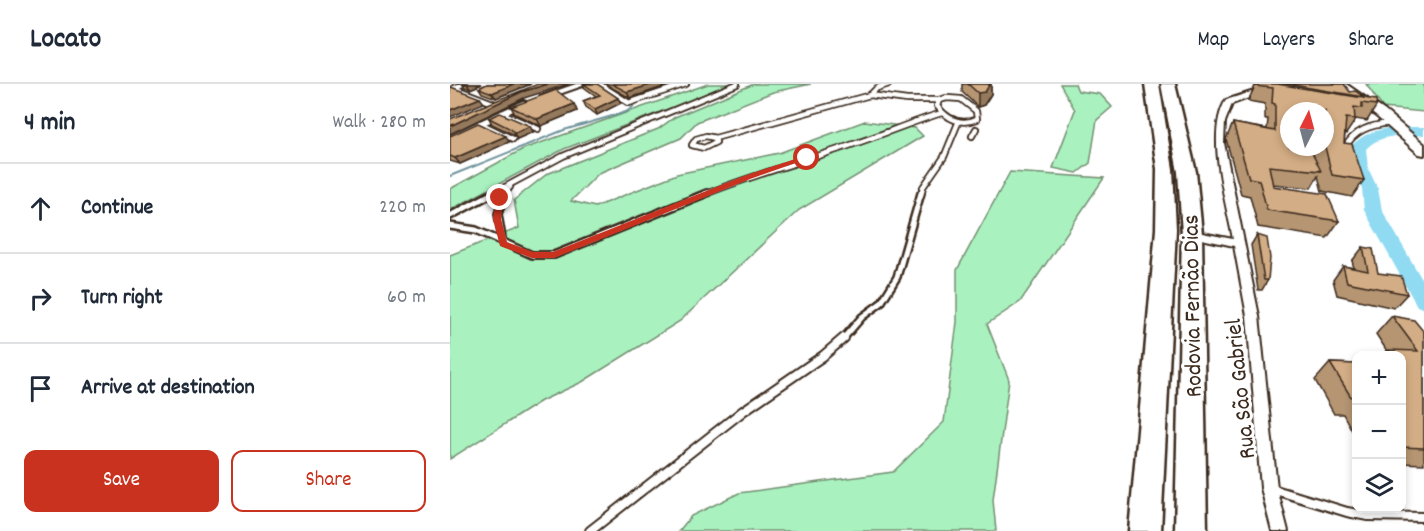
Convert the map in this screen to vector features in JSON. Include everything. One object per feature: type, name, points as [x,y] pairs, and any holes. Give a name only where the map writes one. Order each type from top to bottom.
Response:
[{"type":"highway","name":"Rodovia Fernão Dias","points":[[1145,531],[1166,229],[1165,169],[1152,84]]},
{"type":"highway","name":"Rodovia Fernão Dias","points":[[1168,84],[1187,172],[1192,234],[1191,531]]},
{"type":"main road","points":[[1339,84],[1381,114],[1421,149]]},
{"type":"street","points":[[452,88],[464,84]]},
{"type":"street","points":[[450,138],[502,113],[571,86],[584,84]]},
{"type":"street","name":"Rua São Gabriel","points":[[1280,531],[1269,488],[1253,316],[1220,143],[1221,120],[1229,102],[1283,84]]},
{"type":"street","points":[[1260,93],[1272,95]]},
{"type":"street","points":[[1360,110],[1381,114]]},
{"type":"street","points":[[1192,234],[1238,243]]},
{"type":"lane","points":[[599,84],[629,103],[686,84]]},
{"type":"lane","points":[[450,216],[563,156],[737,84]]},
{"type":"lane","points":[[870,95],[877,88],[889,84]]},
{"type":"lane","points":[[452,88],[493,103]]},
{"type":"lane","points":[[470,94],[475,92]]},
{"type":"lane","points":[[715,138],[716,142],[708,147],[696,148],[692,145],[699,138],[706,136],[715,138],[870,95],[907,100],[961,99],[976,111],[977,119],[972,122],[958,123],[942,113],[937,106],[939,100]]},
{"type":"lane","points":[[483,107],[501,100]]},
{"type":"lane","points":[[502,113],[538,129]]},
{"type":"lane","points":[[450,226],[476,230],[532,255],[543,256],[568,251],[747,177],[852,145],[906,123],[942,113]]},
{"type":"lane","points":[[480,123],[513,139]]},
{"type":"lane","points":[[590,531],[743,411],[823,356],[847,336],[862,317],[881,303],[897,277],[922,187],[944,157],[958,123]]},
{"type":"lane","points":[[1344,149],[1347,141],[1358,130],[1392,123]]},
{"type":"lane","points":[[972,136],[976,129]]},
{"type":"lane","points":[[503,244],[497,219],[500,198],[512,184]]},
{"type":"lane","points":[[483,199],[500,198]]},
{"type":"lane","points":[[1269,488],[1358,514],[1424,517]]},
{"type":"green space","points":[[708,84],[733,84],[564,149],[450,210],[450,189],[523,149]]},
{"type":"green space","points":[[754,84],[811,84],[773,92],[697,122],[681,138],[599,173],[571,201],[595,207],[677,174],[779,153],[865,121],[915,128],[923,136],[799,210],[680,321],[582,382],[541,401],[450,459],[450,255],[519,228],[514,200],[547,174],[658,129],[675,117]]},
{"type":"green space","points":[[1060,84],[1075,84],[1078,91],[1100,94],[1112,107],[1097,120],[1090,163],[1077,173],[1053,168],[1075,110]]},
{"type":"green space","points":[[1366,84],[1424,84],[1424,112],[1383,108]]},
{"type":"green space","points":[[1010,172],[1104,178],[1020,302],[987,324],[1009,380],[993,500],[996,531],[679,531],[691,516],[739,493],[893,472],[944,422],[957,322],[957,270]]},
{"type":"building","points":[[487,84],[514,84],[492,93],[479,88]]},
{"type":"building","points":[[538,84],[548,84],[521,92],[450,126],[450,119]]},
{"type":"building","points":[[584,84],[597,84],[618,98],[595,109],[583,101],[600,95]]},
{"type":"building","points":[[612,84],[653,84],[627,92]]},
{"type":"building","points":[[968,84],[990,84],[985,92],[978,93]]},
{"type":"building","points":[[1277,84],[1376,100],[1377,105],[1362,103],[1362,108],[1354,107],[1355,119],[1346,118],[1344,143],[1352,144],[1364,180],[1332,175],[1327,156],[1334,156],[1334,102],[1280,102],[1280,156],[1314,156],[1321,171],[1269,166],[1273,186],[1327,194],[1339,221],[1267,210],[1259,180],[1249,178],[1233,123],[1275,131],[1273,88],[1255,86]]},
{"type":"building","points":[[1287,84],[1344,84],[1350,92],[1355,91],[1364,97]]},
{"type":"building","points":[[451,87],[480,98],[450,110]]},
{"type":"building","points":[[556,90],[574,104],[537,119],[511,107]]},
{"type":"building","points":[[500,113],[530,126],[514,133],[511,129],[489,118]]},
{"type":"building","points":[[478,123],[506,136],[455,158],[450,156],[450,136]]},
{"type":"building","points":[[1257,235],[1267,238],[1270,258],[1268,280],[1264,280]]},
{"type":"building","points":[[1363,247],[1373,249],[1378,273],[1401,276],[1407,294],[1347,282],[1343,266],[1368,271]]},
{"type":"building","points":[[1392,316],[1414,320],[1424,332],[1424,448],[1406,447],[1406,351],[1388,350],[1418,351]]},
{"type":"building","points":[[1330,363],[1352,364],[1351,397]]},
{"type":"waterway","points":[[450,176],[564,130],[626,112],[633,107],[632,103]]},
{"type":"waterway","points":[[1424,131],[1397,132],[1371,137],[1358,148],[1360,168],[1370,189],[1373,210],[1424,301]]},
{"type":"route","points":[[500,198],[497,219],[503,244],[532,255],[554,255],[747,177],[807,158]]}]
